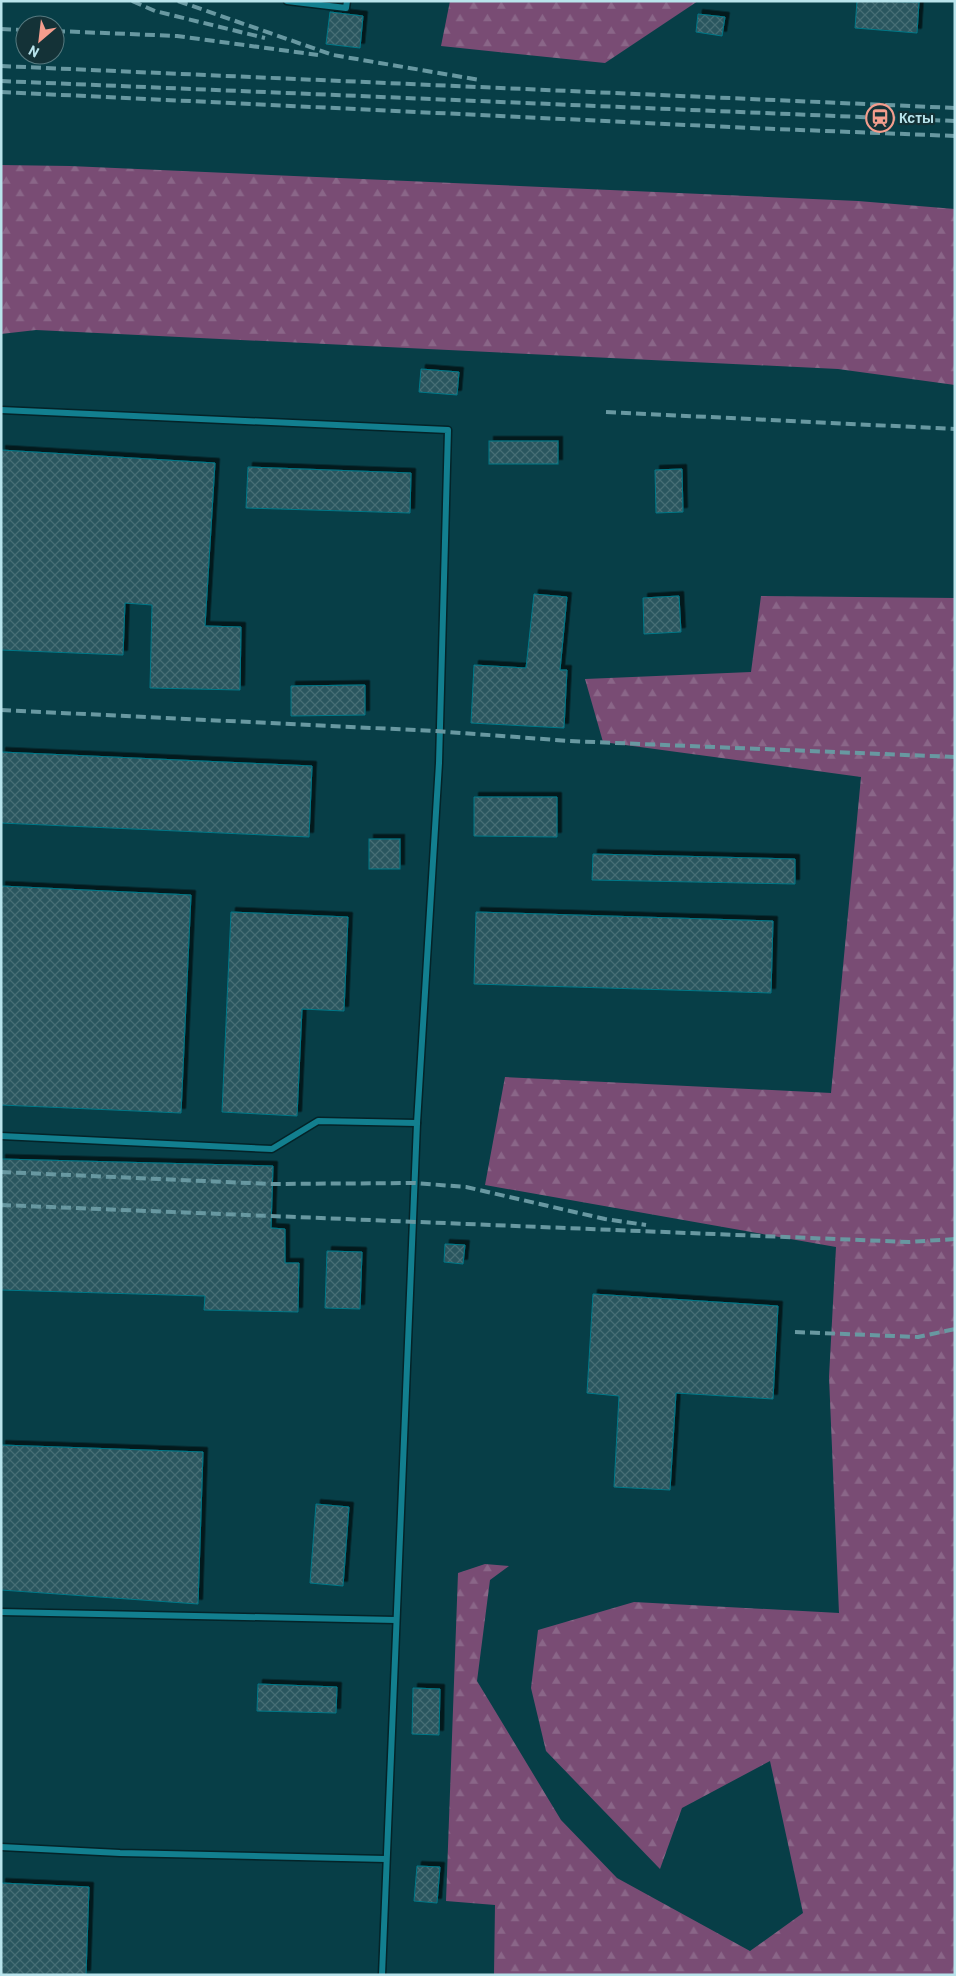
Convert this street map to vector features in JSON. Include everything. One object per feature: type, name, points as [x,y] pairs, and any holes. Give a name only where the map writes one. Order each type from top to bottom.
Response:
[{"type":"lane","points":[[287,1],[346,8],[347,1]]},
{"type":"lane","points":[[1,410],[448,430],[439,763],[418,1123],[382,1975]]},
{"type":"lane","points":[[1,1136],[272,1149],[318,1121],[418,1123]]},
{"type":"lane","points":[[1,1612],[396,1620]]},
{"type":"lane","points":[[1,1847],[120,1853],[386,1859]]},
{"type":"green space","points":[[450,1],[698,1],[605,63],[441,46]]},
{"type":"green space","points":[[1,165],[70,166],[858,201],[955,209],[955,385],[838,369],[36,330],[1,334]]},
{"type":"green space","points":[[761,596],[955,598],[955,1975],[494,1975],[495,1905],[446,1901],[458,1573],[485,1564],[509,1566],[490,1580],[477,1681],[561,1820],[617,1878],[750,1951],[803,1913],[770,1761],[682,1808],[660,1869],[546,1751],[531,1688],[538,1630],[634,1602],[839,1613],[829,1377],[836,1247],[485,1185],[505,1077],[831,1093],[861,777],[603,742],[585,679],[751,672]]},
{"type":"building","points":[[857,1],[919,2],[917,33],[855,28]]},
{"type":"building","points":[[330,12],[363,16],[360,48],[326,44]]},
{"type":"building","points":[[698,14],[725,17],[722,36],[696,32]]},
{"type":"building","points":[[421,369],[459,372],[457,395],[419,392]]},
{"type":"building","points":[[489,441],[558,441],[558,464],[489,464]]},
{"type":"building","points":[[1,450],[215,463],[205,626],[241,627],[240,690],[150,688],[152,605],[125,603],[123,655],[1,650]]},
{"type":"building","points":[[248,467],[411,473],[410,513],[246,508]]},
{"type":"building","points":[[682,469],[683,512],[656,513],[655,470]]},
{"type":"building","points":[[534,594],[567,597],[560,670],[567,670],[564,728],[471,723],[474,665],[526,668]]},
{"type":"building","points":[[679,596],[681,632],[644,634],[643,598]]},
{"type":"building","points":[[365,685],[365,715],[291,716],[291,686]]},
{"type":"building","points":[[1,752],[312,766],[309,837],[1,823]]},
{"type":"building","points":[[474,797],[557,797],[557,837],[474,836]]},
{"type":"building","points":[[369,839],[400,839],[400,869],[369,869]]},
{"type":"building","points":[[593,854],[795,859],[795,884],[592,880]]},
{"type":"building","points":[[1,886],[191,895],[181,1113],[1,1105]]},
{"type":"building","points":[[231,912],[348,917],[344,1011],[302,1009],[297,1116],[222,1112]]},
{"type":"building","points":[[476,912],[773,921],[771,993],[474,984]]},
{"type":"building","points":[[1,1159],[273,1166],[271,1228],[285,1229],[285,1263],[299,1263],[298,1312],[204,1310],[205,1296],[1,1290]]},
{"type":"building","points":[[445,1244],[465,1245],[463,1264],[444,1262]]},
{"type":"building","points":[[327,1251],[362,1252],[360,1309],[325,1308]]},
{"type":"building","points":[[593,1294],[778,1306],[773,1399],[676,1393],[670,1490],[614,1487],[619,1396],[587,1393]]},
{"type":"building","points":[[1,1445],[203,1452],[198,1604],[1,1590]]},
{"type":"building","points":[[316,1504],[349,1507],[343,1586],[310,1583]]},
{"type":"building","points":[[258,1684],[337,1687],[336,1713],[257,1711]]},
{"type":"building","points":[[413,1688],[440,1689],[439,1735],[412,1734]]},
{"type":"building","points":[[417,1866],[440,1867],[437,1903],[414,1901]]},
{"type":"building","points":[[1,1883],[89,1887],[86,1975],[1,1975]]},
{"type":"railway","points":[[132,1],[155,11],[265,38]]},
{"type":"railway","points":[[178,1],[333,55],[480,80]]},
{"type":"railway","points":[[1,29],[15,30]]},
{"type":"railway","points":[[65,31],[177,36],[318,55]]},
{"type":"railway","points":[[1,66],[955,108]]},
{"type":"railway","points":[[1,81],[955,121]]},
{"type":"railway","points":[[1,92],[955,136]]},
{"type":"railway","points":[[606,412],[955,429]]},
{"type":"railway","points":[[1,710],[435,731],[569,741],[955,757]]},
{"type":"railway","points":[[1,1172],[271,1184],[415,1183],[466,1187],[605,1219],[646,1225]]},
{"type":"railway","points":[[1,1205],[909,1242],[955,1239]]},
{"type":"railway","points":[[795,1332],[918,1337],[955,1329]]},
{"type":"place","name":"Ксты","points":[[880,118]]}]
